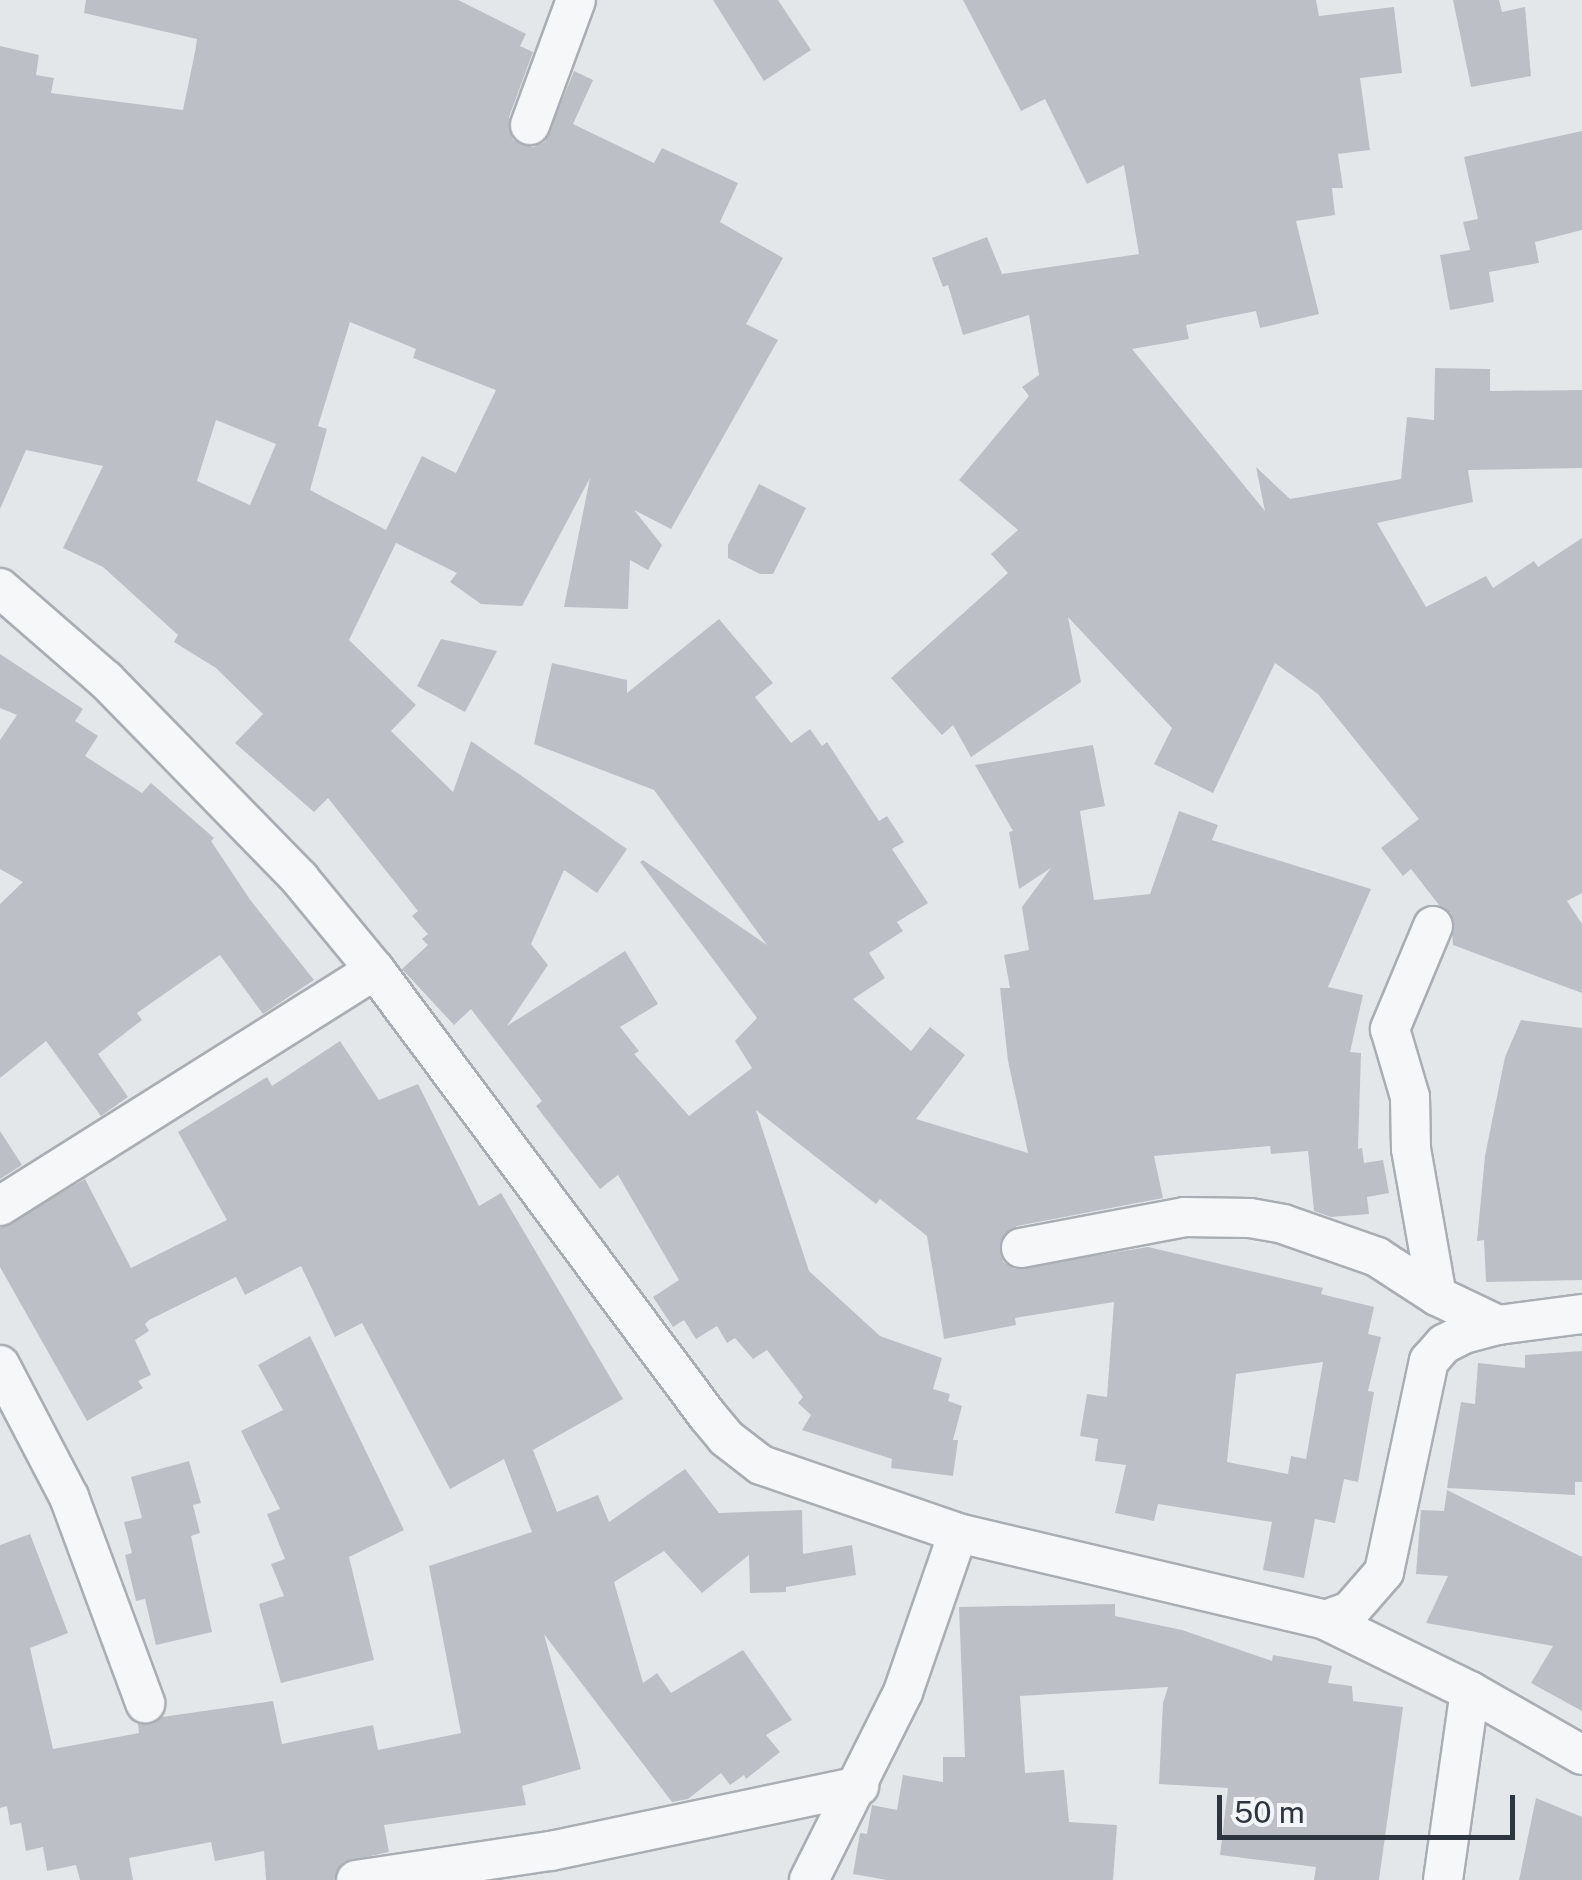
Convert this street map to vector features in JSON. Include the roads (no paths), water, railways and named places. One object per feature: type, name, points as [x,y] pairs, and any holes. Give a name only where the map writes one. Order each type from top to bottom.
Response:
[{"type":"street","points":[[530,125],[576,0]]},
{"type":"street","points":[[0,588],[106,680],[300,879],[375,970],[726,1438],[761,1465],[958,1534],[1325,1620],[1470,1692],[1582,1755]]},
{"type":"street","points":[[1432,926],[1390,1029],[1410,1098],[1412,1148],[1437,1296]]},
{"type":"street","points":[[0,1206],[375,970]]},
{"type":"street","points":[[1021,1248],[1185,1217],[1250,1218],[1283,1224],[1377,1257],[1437,1296],[1498,1324]]},
{"type":"street","points":[[1325,1620],[1350,1611],[1384,1572],[1428,1361],[1444,1344],[1498,1324],[1582,1314]]},
{"type":"street","points":[[0,1366],[70,1498],[145,1703]]},
{"type":"street","points":[[809,1880],[903,1692],[958,1534]]},
{"type":"street","points":[[1444,1880],[1470,1692]]},
{"type":"street","points":[[356,1880],[551,1851],[858,1786]]}]
